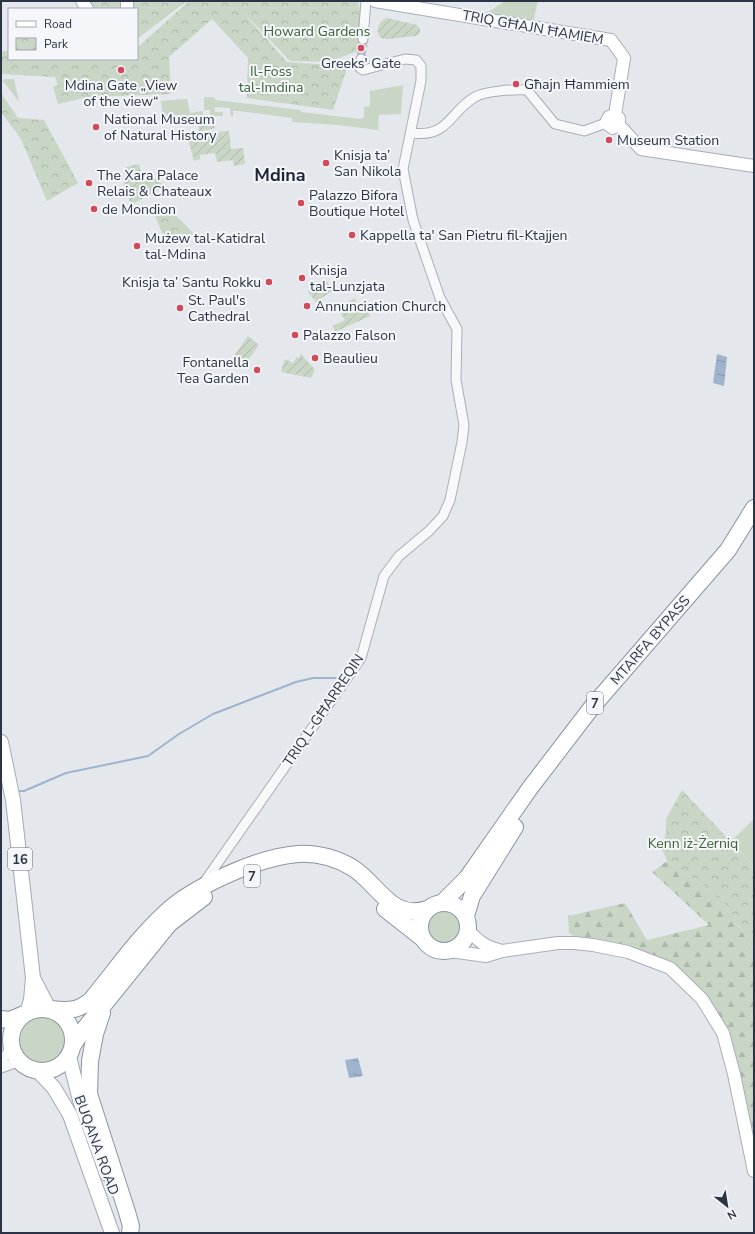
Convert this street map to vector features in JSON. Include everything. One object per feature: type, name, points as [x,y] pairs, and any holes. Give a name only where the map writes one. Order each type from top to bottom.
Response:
[{"type":"highway","name":"MTARFA BYPASS","points":[[442,903],[467,878],[530,788],[592,707],[728,550],[754,508]]},
{"type":"highway","name":"MTARFA BYPASS","points":[[467,923],[472,896],[536,793],[600,710],[733,553],[754,522]]},
{"type":"highway","name":"7","points":[[1,1019],[10,1020],[34,1010],[74,1010],[82,1007],[91,1000],[147,931],[178,902],[200,888],[234,872],[282,856],[298,854],[320,855],[334,859],[365,877],[391,904],[404,912],[418,912],[442,903]]},
{"type":"highway","name":"7","points":[[38,1071],[55,1068],[71,1051],[106,1002],[169,924],[198,901],[226,885],[283,865],[308,863],[328,866],[340,871],[363,886],[390,914],[422,938],[431,948],[443,952],[450,951],[462,943],[467,923]]},
{"type":"highway","points":[[442,903],[456,906],[467,923]]},
{"type":"highway","points":[[422,938],[420,923],[427,909]]},
{"type":"highway","points":[[106,1002],[95,1034],[91,1054],[89,1094],[127,1212],[131,1226],[130,1233]]},
{"type":"highway","points":[[50,1009],[66,1019],[71,1027],[71,1051]]},
{"type":"highway","points":[[25,1014],[14,1026],[8,1040],[20,1061],[28,1067],[38,1071]]},
{"type":"main road","name":"16","points":[[1,742],[13,800],[34,978],[39,993],[50,1009]]},
{"type":"main road","name":"16","points":[[25,1014],[31,1000],[34,978]]},
{"type":"main road","name":"BUQANA ROAD","points":[[71,1051],[80,1100],[120,1210],[126,1233]]},
{"type":"main road","name":"BUQANA ROAD","points":[[38,1071],[54,1088],[70,1115],[112,1233]]},
{"type":"street","points":[[363,39],[366,1]]},
{"type":"street","name":"TRIQ GĦAJN ĦAMIEM","points":[[375,1],[612,40],[624,58],[614,121]]},
{"type":"street","name":"TRIQ L-GĦARREQIN","points":[[200,888],[361,658],[384,576],[398,556],[429,531],[444,516],[450,500],[464,431],[462,410],[456,380],[457,335],[454,323],[437,290],[409,208],[403,169],[422,72],[419,63],[410,59],[363,70],[360,68],[361,59]]},
{"type":"street","points":[[411,133],[422,135],[443,128],[474,97],[517,89],[527,90],[555,124],[584,131],[614,121],[641,149],[737,162],[754,166]]},
{"type":"street","points":[[224,854],[226,868],[229,872],[234,872]]},
{"type":"street","points":[[467,923],[480,943],[489,948],[502,950]]},
{"type":"street","points":[[450,951],[486,956],[502,950],[558,943],[576,943],[604,947],[660,963],[670,968],[680,976],[702,999],[723,1033],[734,1074],[754,1171]]},
{"type":"street","points":[[1,1062],[8,1040]]},
{"type":"street","points":[[1,1068],[20,1061]]},
{"type":"green space","points":[[86,1],[187,1],[138,38],[138,8],[90,8]]},
{"type":"green space","name":"Il-Foss tal-Imdina","points":[[189,1],[358,1],[368,47],[329,62],[290,61],[239,8],[287,62],[330,65],[349,62],[333,110],[247,98],[248,58],[212,19],[169,57],[171,94],[88,97],[58,104],[53,87],[58,85],[55,77],[1,74],[1,51],[8,51],[8,60],[138,60],[138,47]]},
{"type":"green space","points":[[505,1],[538,1],[533,23],[482,16]]},
{"type":"green space","points":[[387,18],[417,25],[420,29],[420,33],[416,36],[387,39],[381,38],[378,32],[378,26],[381,21]]},
{"type":"green space","points":[[4,79],[14,79],[19,102],[3,81]]},
{"type":"green space","points":[[403,85],[401,114],[379,115],[378,130],[338,125],[292,122],[292,118],[240,111],[233,111],[233,116],[231,116],[230,108],[215,107],[215,112],[223,112],[223,116],[210,116],[210,110],[204,110],[204,97],[214,97],[215,100],[361,119],[364,117],[364,107],[370,106],[370,91]]},
{"type":"green space","points":[[1,93],[18,118],[44,120],[78,183],[47,201],[21,139],[1,112]]},
{"type":"green space","points":[[187,99],[190,113],[203,111],[203,116],[169,123],[168,116],[163,117],[161,101]]},
{"type":"green space","points":[[197,116],[215,116],[215,128],[199,132]]},
{"type":"green space","points":[[229,131],[231,149],[243,148],[245,164],[234,166],[233,160],[217,162],[215,153],[200,155],[200,159],[194,161],[188,139],[217,132]]},
{"type":"green space","points":[[139,164],[141,172],[145,172],[148,180],[159,178],[163,187],[131,205],[122,178],[128,176],[126,167]]},
{"type":"green space","points":[[166,205],[194,234],[181,245],[163,235],[153,211]]},
{"type":"green space","points":[[325,279],[333,290],[316,302],[308,292]]},
{"type":"green space","points":[[355,298],[359,312],[368,310],[370,316],[335,332],[333,326],[345,320],[338,308]]},
{"type":"green space","points":[[248,336],[259,345],[248,360],[234,356]]},
{"type":"green space","points":[[301,354],[315,370],[311,378],[281,372],[285,359],[293,363]]},
{"type":"green space","name":"Kenn iż-Żerniq","points":[[682,790],[754,866],[754,952],[722,898],[667,861],[662,849],[666,833],[666,819]]},
{"type":"green space","points":[[754,819],[754,866],[731,841]]},
{"type":"green space","points":[[667,861],[722,898],[754,952],[754,1139],[729,1033],[673,966],[577,938],[569,933],[568,916],[625,903],[647,940],[709,925],[652,872]]},
{"type":"green space","points":[[446,909],[453,911],[458,916],[460,926],[458,936],[453,941],[440,943],[433,941],[428,936],[426,923],[428,916],[433,911]]},
{"type":"green space","points":[[39,1017],[49,1017],[58,1021],[64,1027],[67,1032],[67,1050],[58,1061],[49,1065],[39,1065],[30,1061],[24,1055],[20,1046],[20,1036],[24,1027],[30,1021]]},
{"type":"water","points":[[717,354],[727,357],[724,386],[713,383]]},
{"type":"water","points":[[358,1058],[363,1076],[349,1078],[345,1060]]},
{"type":"waterway","points":[[19,791],[24,791],[66,773],[148,756],[179,734],[213,714],[296,682],[313,678],[342,678]]},
{"type":"tunnel","points":[[361,59],[363,39]]},
{"type":"place","name":"Greeks' Gate","points":[[361,48]]},
{"type":"place","name":"Mdina Gate „View of the view“","points":[[121,70]]},
{"type":"place","name":"Għajn Ħammiem","points":[[516,84]]},
{"type":"place","name":"National Museum of Natural History","points":[[96,127]]},
{"type":"place","name":"Museum Station","points":[[609,140]]},
{"type":"place","name":"Knisja ta’ San Nikola","points":[[326,163]]},
{"type":"place","name":"The Xara Palace Relais & Chateaux","points":[[89,183]]},
{"type":"place","name":"Palazzo Bifora Boutique Hotel","points":[[301,203]]},
{"type":"place","name":"de Mondion","points":[[94,209]]},
{"type":"place","name":"Kappella ta' San Pietru fil-Ktajjen","points":[[352,235]]},
{"type":"place","name":"Mużew tal-Katidral tal-Mdina","points":[[137,246]]},
{"type":"place","name":"Knisja tal-Lunzjata","points":[[302,278]]},
{"type":"place","name":"Knisja ta’ Santu Rokku","points":[[269,282]]},
{"type":"place","name":"Annunciation Church","points":[[307,306]]},
{"type":"place","name":"St. Paul's Cathedral","points":[[180,308]]},
{"type":"place","name":"Palazzo Falson","points":[[295,335]]},
{"type":"place","name":"Beaulieu","points":[[315,358]]},
{"type":"place","name":"Fontanella Tea Garden","points":[[257,370]]},
{"type":"district","name":"Mdina","points":[[280,175]]},
{"type":"park label","name":"Howard Gardens","points":[[317,31]]}]
